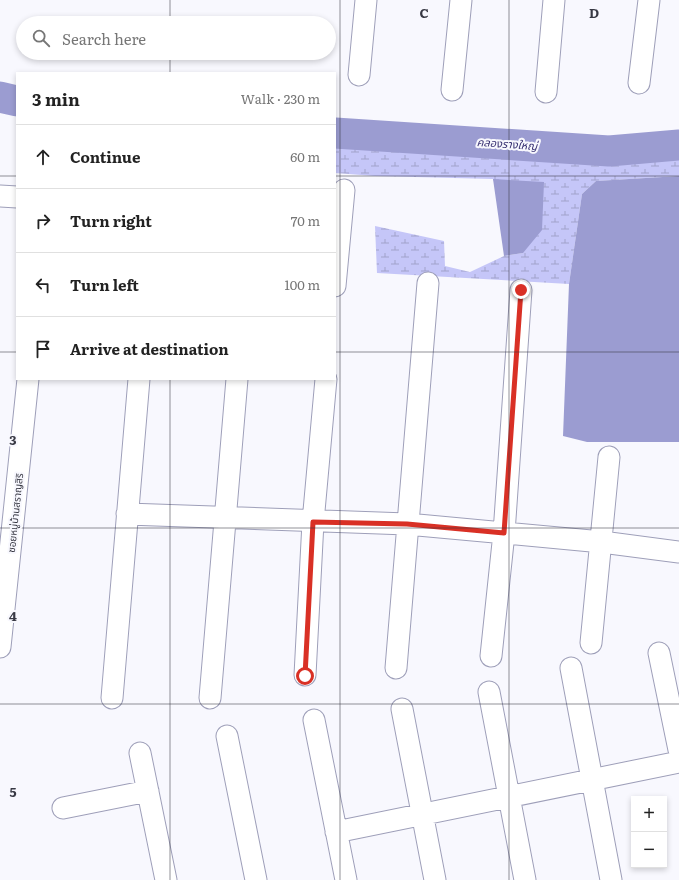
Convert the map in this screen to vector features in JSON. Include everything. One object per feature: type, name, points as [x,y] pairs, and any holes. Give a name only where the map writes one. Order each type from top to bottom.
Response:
[{"type":"street","points":[[359,75],[366,0]]},
{"type":"street","points":[[452,90],[461,0]]},
{"type":"street","points":[[546,92],[554,0]]},
{"type":"street","points":[[639,83],[649,0]]},
{"type":"street","points":[[336,275],[344,190]]},
{"type":"street","points":[[0,196],[16,197]]},
{"type":"street","points":[[396,668],[428,283]]},
{"type":"street","points":[[491,656],[504,533],[521,290]]},
{"type":"street","name":"ซอยหมู่บ้านสราญสิริ","points":[[0,646],[28,380]]},
{"type":"street","points":[[112,698],[139,380]]},
{"type":"street","points":[[210,698],[236,380]]},
{"type":"street","points":[[305,676],[313,522],[326,380]]},
{"type":"street","points":[[591,643],[602,542],[609,457]]},
{"type":"street","points":[[127,514],[224,519],[407,524],[602,542],[679,552]]},
{"type":"street","points":[[659,652],[673,690],[679,750]]},
{"type":"street","points":[[571,668],[611,880]]},
{"type":"street","points":[[489,692],[525,880]]},
{"type":"street","points":[[402,709],[435,880]]},
{"type":"street","points":[[314,720],[346,880]]},
{"type":"street","points":[[227,736],[256,880]]},
{"type":"street","points":[[140,753],[166,880]]},
{"type":"street","points":[[336,832],[593,781],[679,762]]},
{"type":"street","points":[[62,808],[148,791]]},
{"type":"green space","points":[[336,146],[550,158],[636,157],[679,154],[679,176],[596,181],[582,194],[569,284],[377,273],[375,226],[444,241],[445,266],[470,272],[504,256],[523,253],[493,179],[375,176],[336,173]]},
{"type":"shaded area","points":[[679,176],[679,442],[587,442],[563,436],[569,284],[582,194],[596,181]]},
{"type":"shaded area","points":[[493,179],[544,182],[542,230],[523,253],[504,256]]},
{"type":"waterway","name":"คลองรางใหญ่","points":[[0,97],[16,101]]},
{"type":"waterway","name":"คลองรางใหญ่","points":[[336,133],[609,151],[679,145]]},
{"type":"route","points":[[305,676],[313,522],[407,524],[504,533],[521,290]]}]
